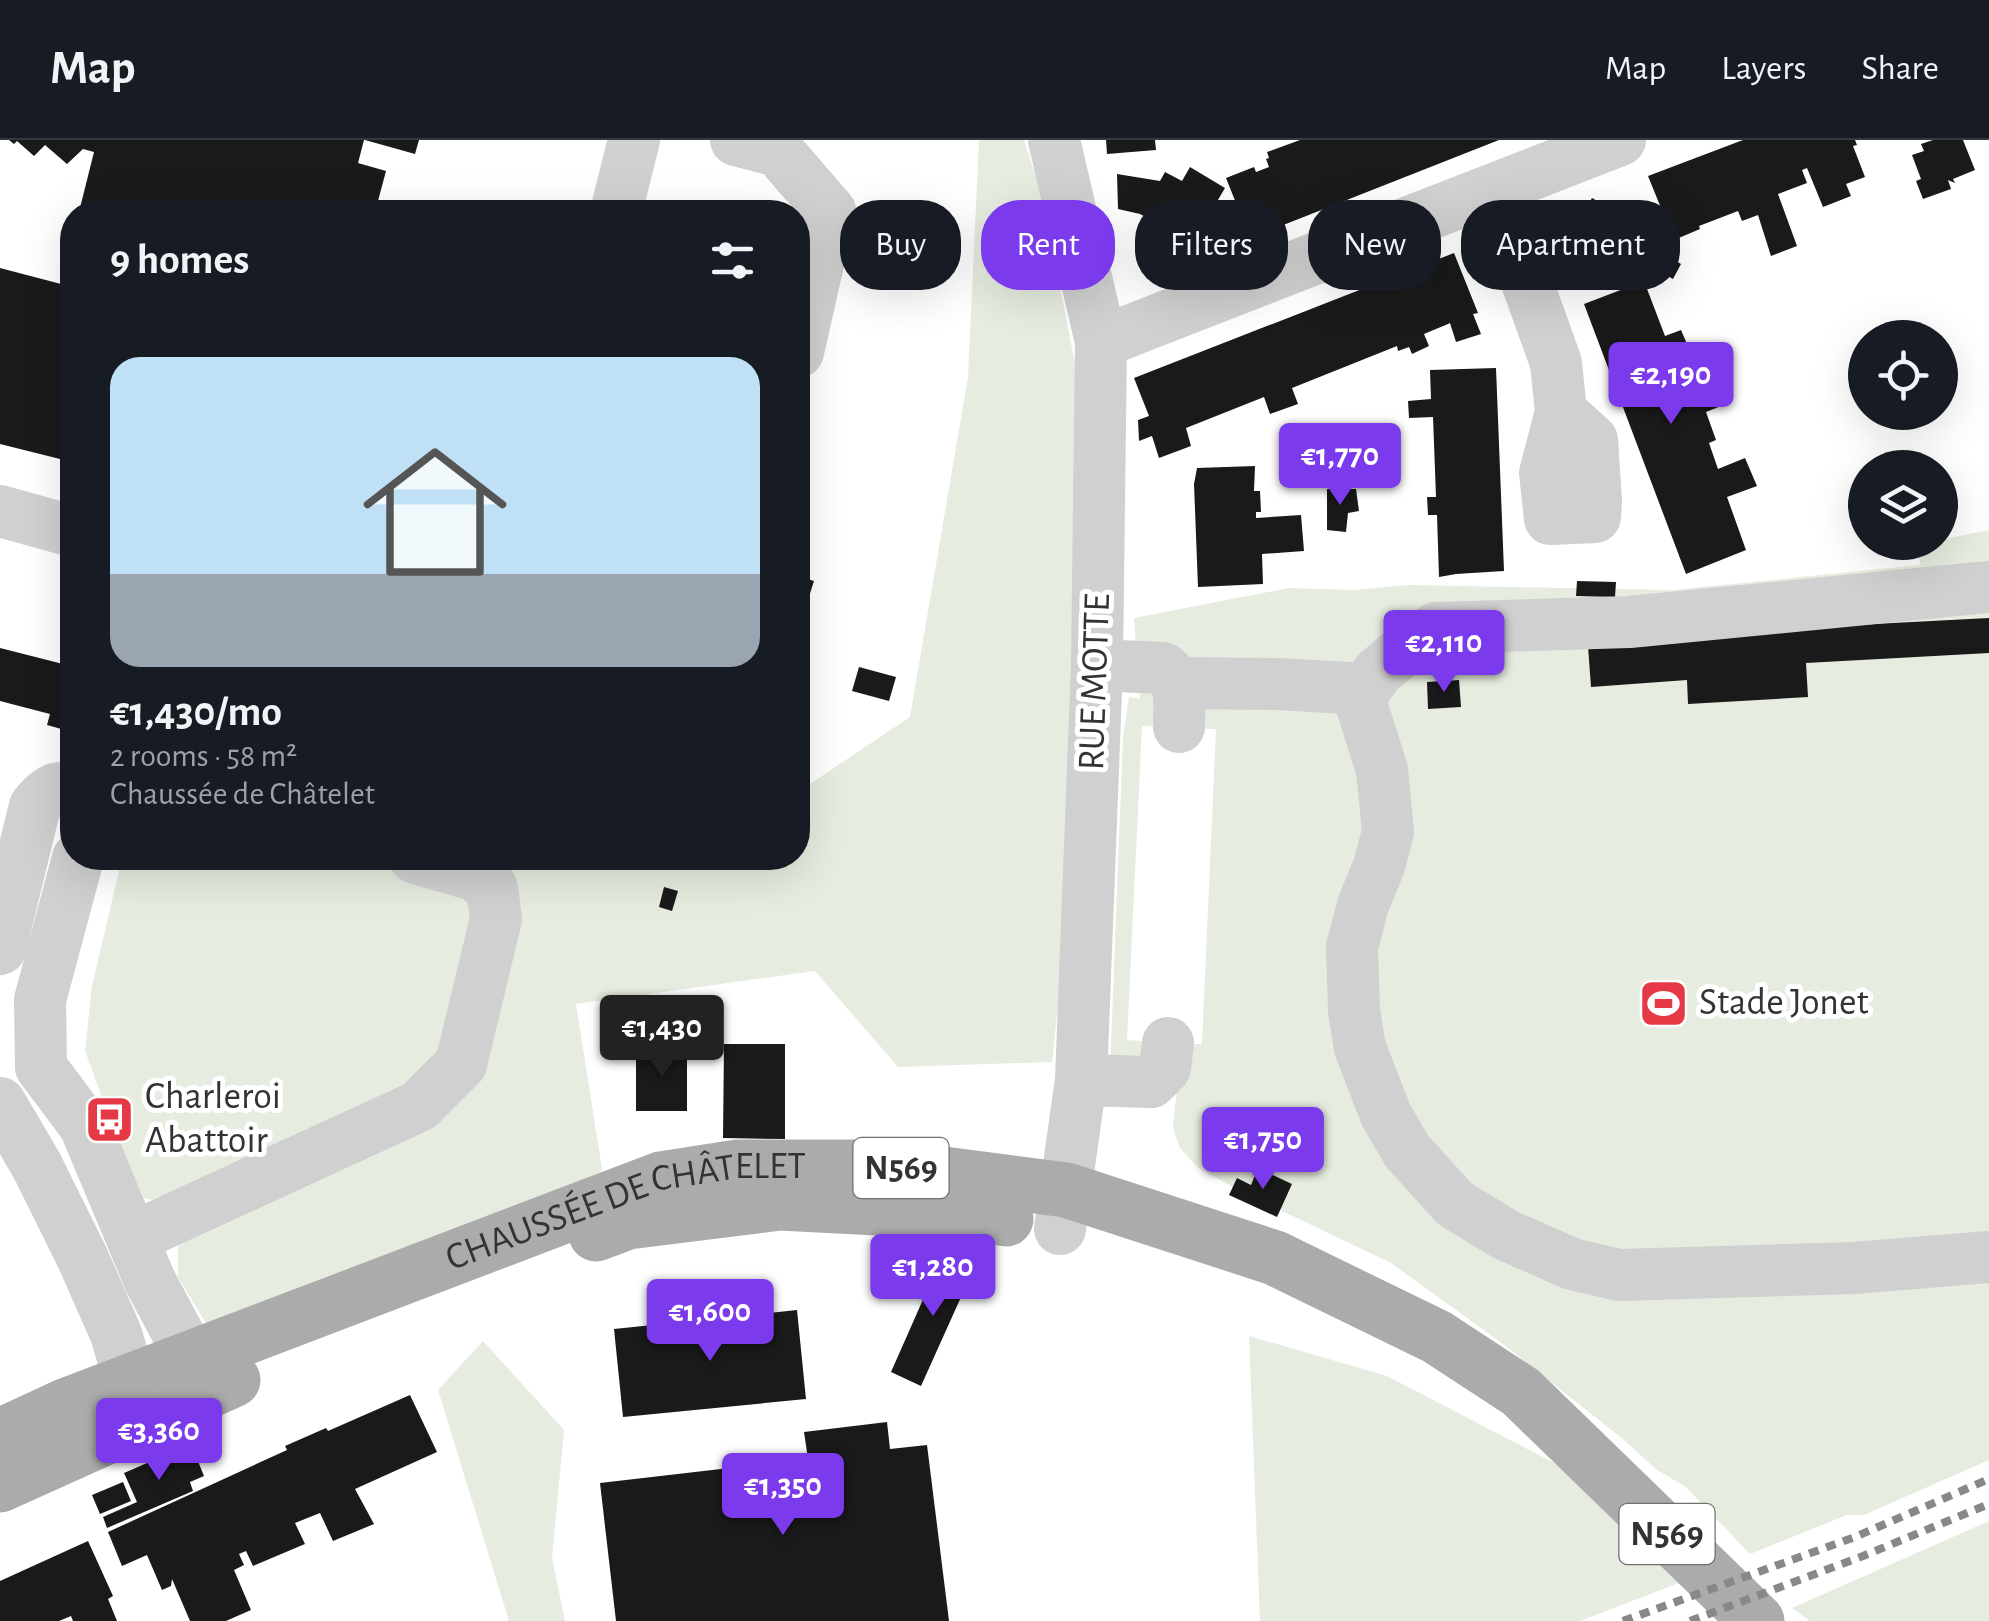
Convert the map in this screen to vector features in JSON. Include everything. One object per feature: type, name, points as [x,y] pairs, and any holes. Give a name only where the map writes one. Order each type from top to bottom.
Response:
[{"type":"main road","name":"CHAUSSÉE DE CHÂTELET","points":[[0,1485],[139,1399],[628,1222],[780,1203],[974,1213],[1063,1210],[1137,1246],[1230,1278],[1323,1318],[1576,1446],[1757,1621]]},
{"type":"main road","name":"CHAUSSÉE DE CHÂTELET","points":[[0,1436],[65,1406],[139,1399]]},
{"type":"street","points":[[619,200],[634,140]]},
{"type":"street","points":[[736,140],[778,151],[830,211],[810,299]]},
{"type":"street","name":"RUE MOTTE","points":[[1054,140],[1101,342],[1097,665],[1081,1080],[1063,1210]]},
{"type":"street","points":[[1101,342],[1620,140]]},
{"type":"street","points":[[1494,190],[1556,363],[1561,412]]},
{"type":"street","points":[[0,511],[60,528]]},
{"type":"street","points":[[1989,587],[1629,622],[1436,628],[1378,672],[1359,697],[1382,770],[1388,832],[1352,948],[1354,1011],[1360,1048],[1386,1114],[1406,1151],[1454,1204],[1506,1235],[1572,1264],[1619,1276],[1854,1268],[1989,1256]]},
{"type":"street","points":[[1097,665],[1163,668],[1171,674],[1178,705],[1278,684],[1365,689]]},
{"type":"street","points":[[0,949],[35,806],[47,792],[60,788]]},
{"type":"street","points":[[75,870],[21,1078],[85,1126],[150,1281],[197,1375]]},
{"type":"street","points":[[132,1238],[419,1106],[462,1064],[496,918],[492,888],[474,875],[457,870]]},
{"type":"street","points":[[1081,1080],[1151,1082],[1165,1068],[1168,1044]]},
{"type":"street","points":[[0,1103],[37,1166],[83,1259],[139,1399]]},
{"type":"shaded area","points":[[979,140],[1024,140],[1043,200],[981,200],[981,290],[1061,290],[1088,430],[1061,976],[1052,1062],[898,1067],[815,971],[576,1004],[602,1169],[577,1211],[213,1335],[178,1277],[178,1247],[196,1222],[439,1110],[500,886],[497,870],[810,870],[810,784],[910,717],[968,377]]},
{"type":"shaded area","name":"Stade Jonet","points":[[1989,530],[1989,1460],[1864,1515],[1847,1515],[1750,1554],[1686,1487],[1657,1470],[1503,1344],[1391,1263],[1240,1191],[1197,1167],[1180,1148],[1173,1128],[1181,1044],[1202,1044],[1216,729],[1142,726],[1127,1040],[1150,1042],[1151,1069],[1110,1071],[1123,737],[1129,697],[1140,699],[1134,618],[1289,588],[1353,590],[1409,585],[1673,590],[1920,565],[1920,560],[1958,560],[1958,536]]},
{"type":"shaded area","points":[[119,870],[395,870],[474,890],[475,946],[438,1070],[167,1203],[144,1198],[85,1051],[92,986]]},
{"type":"shaded area","points":[[1249,1336],[1387,1376],[1562,1467],[1692,1578],[1580,1621],[1260,1621]]},
{"type":"shaded area","points":[[483,1341],[564,1430],[552,1558],[565,1621],[509,1621],[438,1390]]},
{"type":"shaded area","points":[[1989,1521],[1989,1621],[1810,1621],[1792,1608]]},
{"type":"building","points":[[9,140],[364,140],[358,163],[386,171],[378,200],[82,200],[94,152],[83,149],[67,164],[45,145],[34,156],[17,141],[14,144]]},
{"type":"building","points":[[365,140],[419,140],[415,154]]},
{"type":"building","points":[[1106,140],[1155,140],[1156,150],[1107,154]]},
{"type":"building","points":[[1300,140],[1499,140],[1347,200],[1308,200],[1308,215],[1288,223],[1288,200],[1235,200],[1226,178],[1254,167],[1256,172],[1269,167],[1267,152]]},
{"type":"building","points":[[1743,140],[1855,140],[1857,145],[1853,146],[1865,177],[1846,184],[1851,196],[1823,207],[1807,168],[1802,170],[1807,183],[1778,194],[1797,246],[1771,256],[1758,215],[1742,221],[1738,211],[1680,237],[1680,200],[1658,200],[1648,176]]},
{"type":"building","points":[[1963,140],[1975,170],[1953,179],[1955,183],[1948,180],[1951,189],[1923,199],[1912,155],[1924,151],[1921,144]]},
{"type":"building","points":[[1190,167],[1225,188],[1218,200],[1135,200],[1135,213],[1118,209],[1117,174],[1160,181],[1165,172],[1182,181]]},
{"type":"building","points":[[1454,253],[1461,270],[1461,290],[1469,290],[1481,334],[1456,342],[1450,323],[1424,334],[1429,346],[1412,354],[1409,347],[1398,351],[1397,346],[1292,388],[1298,404],[1270,414],[1264,397],[1186,428],[1191,446],[1159,458],[1152,436],[1139,441],[1138,420],[1149,416],[1134,378],[1359,290],[1441,290],[1441,258]]},
{"type":"building","points":[[0,268],[60,284],[60,459],[0,444]]},
{"type":"building","points":[[1621,290],[1647,290],[1665,336],[1681,330],[1687,344],[1681,347],[1686,359],[1676,363],[1686,390],[1716,378],[1726,404],[1706,412],[1716,440],[1709,443],[1718,469],[1745,458],[1757,486],[1727,497],[1746,550],[1686,574],[1584,304]]},
{"type":"building","points":[[1496,368],[1504,571],[1439,577],[1437,515],[1428,515],[1427,497],[1436,497],[1433,417],[1409,418],[1408,401],[1431,399],[1430,370]]},
{"type":"building","points":[[1255,466],[1254,491],[1260,491],[1261,512],[1256,512],[1256,518],[1301,515],[1304,551],[1262,554],[1263,584],[1198,587],[1194,484],[1197,468]]},
{"type":"building","points":[[1327,489],[1356,489],[1359,511],[1348,513],[1346,532],[1327,530]]},
{"type":"building","points":[[1577,581],[1616,582],[1615,597],[1576,596]]},
{"type":"building","points":[[1989,618],[1989,653],[1806,663],[1808,697],[1688,704],[1687,680],[1591,687],[1588,646],[1684,634]]},
{"type":"building","points":[[0,648],[60,663],[60,729],[47,725],[50,714],[0,701]]},
{"type":"building","points":[[859,667],[896,677],[889,701],[852,691]]},
{"type":"building","points":[[1459,680],[1461,707],[1428,709],[1427,682]]},
{"type":"building","points":[[664,887],[678,891],[672,911],[659,907]]},
{"type":"building","points":[[724,1044],[785,1044],[785,1139],[723,1138]]},
{"type":"building","points":[[636,1049],[687,1049],[687,1111],[636,1111]]},
{"type":"building","points":[[1258,1168],[1292,1184],[1277,1217],[1229,1195],[1237,1178],[1251,1185]]},
{"type":"building","points":[[944,1252],[975,1266],[921,1386],[891,1372]]},
{"type":"building","points":[[797,1310],[806,1399],[623,1417],[614,1329]]},
{"type":"building","points":[[410,1395],[437,1452],[355,1489],[374,1524],[333,1541],[320,1513],[295,1523],[305,1544],[253,1566],[246,1551],[239,1554],[244,1565],[234,1570],[251,1610],[226,1621],[190,1621],[172,1579],[171,1586],[162,1590],[147,1555],[122,1566],[108,1532],[287,1450],[285,1446]]},
{"type":"building","points":[[887,1422],[890,1449],[927,1445],[949,1621],[616,1621],[600,1483],[808,1459],[804,1432]]},
{"type":"building","points":[[191,1444],[204,1476],[190,1482],[193,1491],[107,1528],[103,1517],[137,1502],[124,1473]]},
{"type":"building","points":[[123,1482],[131,1501],[100,1514],[92,1495]]},
{"type":"building","points":[[88,1541],[113,1596],[108,1599],[117,1621],[73,1621],[71,1616],[59,1621],[0,1621],[0,1581]]},
{"type":"railway","points":[[1623,1621],[1855,1537],[1989,1479]]},
{"type":"railway","points":[[1690,1621],[1989,1504]]},
{"type":"place","name":"Stade Jonet","points":[[1664,1003]]},
{"type":"place","name":"Charleroi Abattoir","points":[[110,1119]]}]
